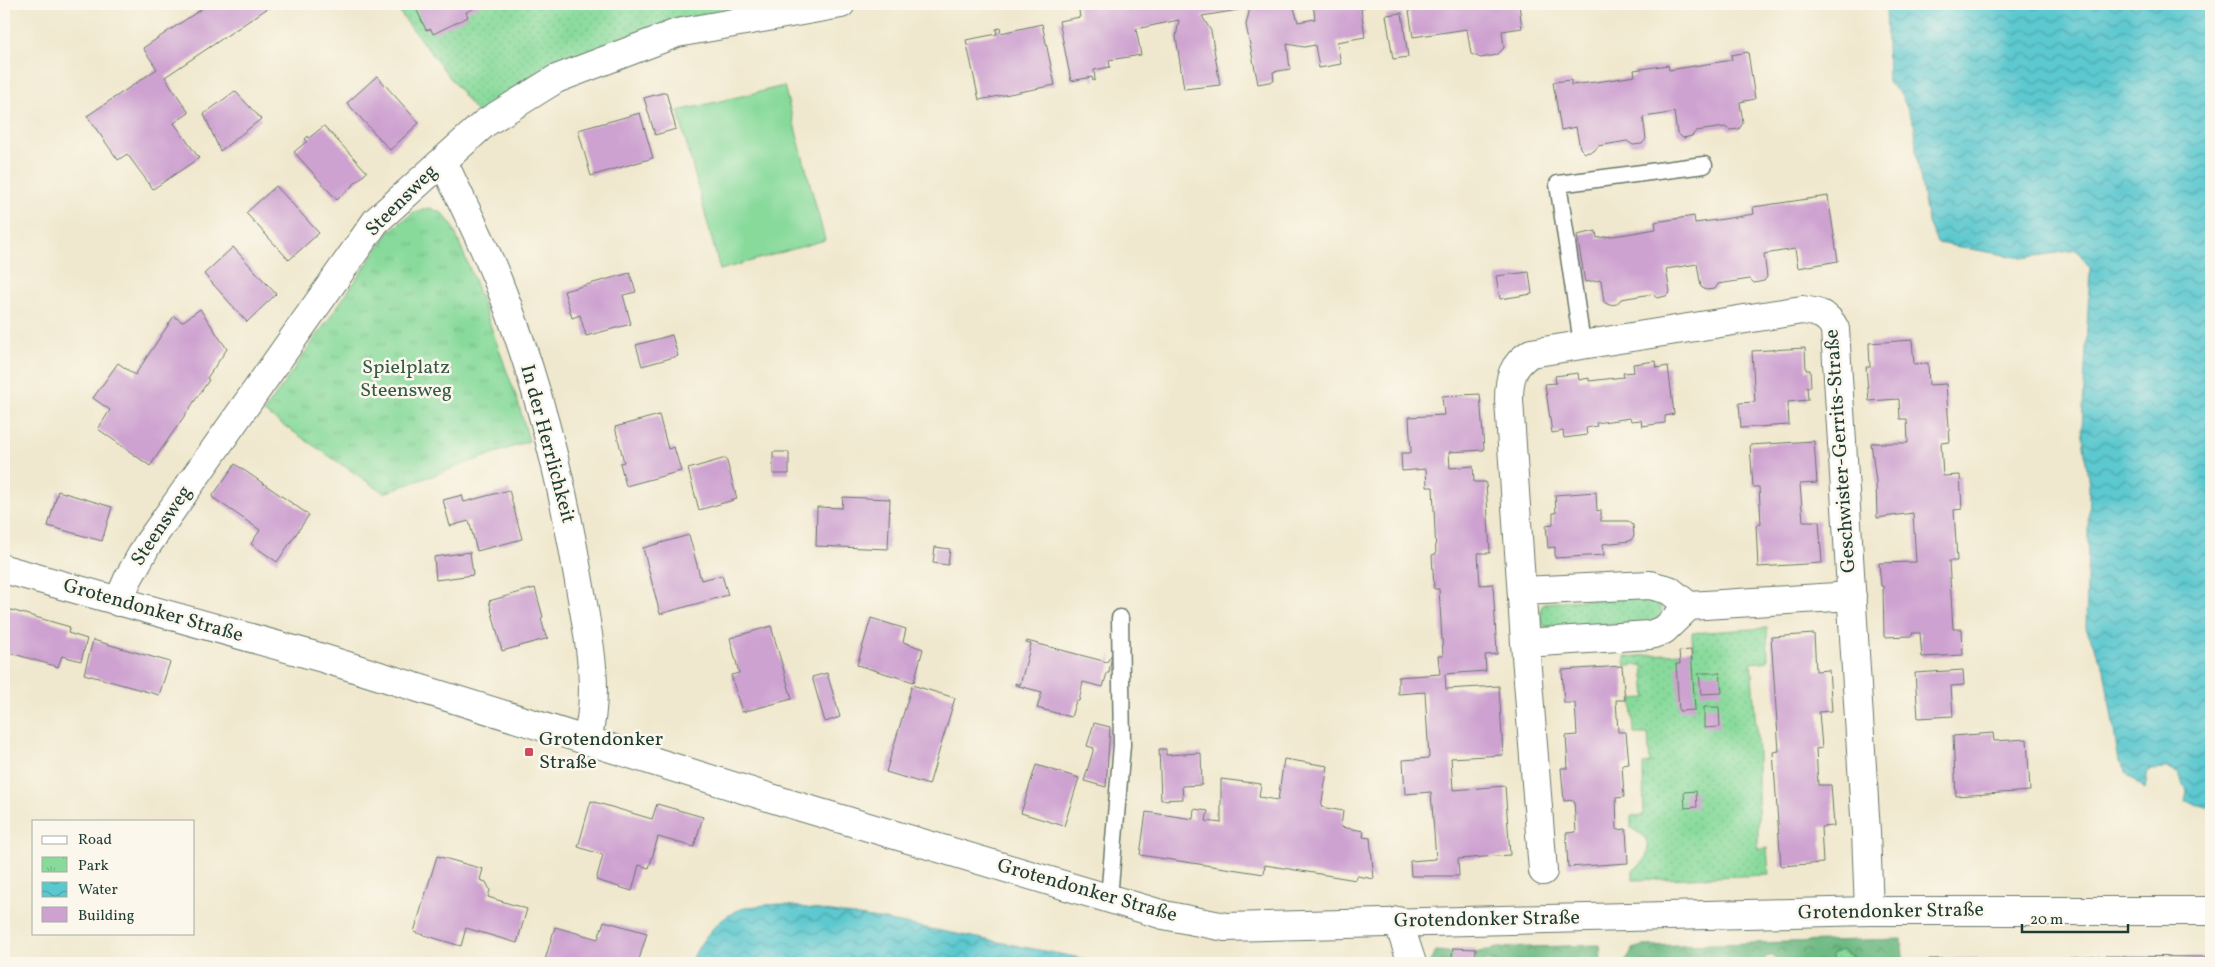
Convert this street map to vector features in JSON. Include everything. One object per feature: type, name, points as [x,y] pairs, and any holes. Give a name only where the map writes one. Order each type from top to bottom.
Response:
[{"type":"street","name":"Steensweg","points":[[118,602],[128,579],[147,545],[376,221],[485,123],[556,79],[677,33],[841,4]]},
{"type":"street","name":"In der Herrlichkeit","points":[[443,161],[498,281],[535,390],[567,508],[593,665],[593,717],[587,740]]},
{"type":"street","name":"Geschwister-Gerrits-Straße","points":[[1543,871],[1525,643],[1509,381],[1513,369],[1521,359],[1531,353],[1582,343],[1802,310],[1819,314],[1830,320],[1835,329],[1869,911]]},
{"type":"street","name":"Grotendonker Straße","points":[[4,569],[319,657],[784,802],[1164,915],[1225,927],[1254,928],[1398,921],[1869,911],[2211,911]]},
{"type":"street","points":[[1522,591],[1650,585],[1669,590],[1689,606],[1664,630],[1650,635],[1525,643]]},
{"type":"street","name":"Geschwister-Gerrits-Straße","points":[[1689,606],[1852,596]]},
{"type":"street","points":[[1398,921],[1412,963]]},
{"type":"lane","points":[[1582,343],[1558,184],[1704,165]]},
{"type":"lane","points":[[1109,898],[1122,745],[1120,618]]},
{"type":"green space","points":[[393,4],[841,4],[677,33],[485,123]]},
{"type":"green space","points":[[784,86],[825,240],[720,270],[678,111]]},
{"type":"green space","name":"Spielplatz Steensweg","points":[[430,208],[442,213],[452,225],[473,277],[518,402],[529,441],[384,493],[264,412],[390,231],[414,212]]},
{"type":"green space","points":[[1636,596],[1656,600],[1660,603],[1662,614],[1651,623],[1554,630],[1543,625],[1540,612],[1542,606],[1546,603]]},
{"type":"green space","points":[[1767,628],[1768,661],[1751,663],[1758,752],[1758,849],[1767,848],[1769,875],[1633,880],[1633,870],[1645,860],[1648,846],[1644,836],[1631,828],[1631,816],[1644,815],[1643,764],[1650,763],[1648,734],[1634,734],[1632,699],[1646,698],[1643,665],[1625,666],[1625,657],[1693,652],[1692,633]]},
{"type":"green space","points":[[1901,939],[1904,963],[1864,963],[1841,950],[1832,954],[1832,959],[1837,963],[1782,963],[1773,956],[1768,956],[1760,963],[1624,963],[1633,949],[1642,946]]},
{"type":"green space","points":[[1600,945],[1601,963],[1494,963],[1488,961],[1482,963],[1429,963],[1436,951],[1471,954],[1497,948]]},
{"type":"green space","points":[[1841,950],[1864,963],[1837,963],[1832,959],[1832,954]]},
{"type":"water","points":[[1886,4],[2211,4],[2211,808],[2185,802],[2187,790],[2178,773],[2167,769],[2148,770],[2145,789],[2130,777],[2119,762],[2104,669],[2086,628],[2089,487],[2082,428],[2090,268],[2077,250],[2022,258],[1937,243],[1928,223],[1916,153],[1915,127],[1901,94],[1888,83]]},
{"type":"water","points":[[780,904],[885,920],[1106,963],[691,963],[699,946],[712,929],[728,916],[749,907]]},
{"type":"building","points":[[209,4],[274,4],[165,77],[189,113],[174,123],[199,158],[153,189],[127,154],[118,160],[87,116],[157,69],[143,48]]},
{"type":"building","points":[[414,4],[484,4],[466,12],[468,17],[433,34],[431,29],[426,30]]},
{"type":"building","points":[[1078,4],[1293,4],[1298,22],[1315,19],[1313,4],[1364,4],[1364,8],[1361,8],[1365,37],[1337,42],[1341,64],[1319,68],[1315,45],[1304,47],[1287,44],[1290,69],[1273,72],[1274,81],[1258,84],[1246,25],[1250,8],[1202,16],[1211,31],[1220,85],[1184,89],[1176,37],[1179,20],[1136,29],[1141,55],[1109,60],[1110,67],[1094,70],[1095,80],[1093,81],[1092,77],[1071,81],[1059,21],[1080,17]]},
{"type":"building","points":[[1408,4],[1519,4],[1522,28],[1502,31],[1504,48],[1497,55],[1481,58],[1471,54],[1467,29],[1413,37]]},
{"type":"building","points":[[1402,13],[1408,57],[1393,59],[1386,15]]},
{"type":"building","points":[[1042,24],[1055,85],[979,100],[966,40],[997,34],[996,29],[1000,28],[1001,33]]},
{"type":"building","points":[[1748,52],[1755,99],[1740,102],[1743,123],[1739,129],[1730,130],[1725,127],[1696,131],[1692,136],[1683,138],[1677,133],[1674,112],[1643,117],[1646,139],[1642,144],[1633,145],[1627,141],[1598,146],[1594,151],[1585,153],[1580,148],[1576,127],[1561,130],[1553,82],[1571,80],[1571,85],[1603,81],[1635,76],[1634,70],[1668,65],[1669,70],[1732,60],[1731,55]]},
{"type":"building","points":[[377,76],[419,123],[390,150],[347,103]]},
{"type":"building","points":[[235,91],[261,119],[220,151],[204,114]]},
{"type":"building","points":[[666,92],[676,129],[655,135],[644,98]]},
{"type":"building","points":[[640,113],[653,158],[591,176],[578,130]]},
{"type":"building","points":[[324,126],[367,172],[337,200],[294,152],[307,141],[305,139],[308,136],[309,138]]},
{"type":"building","points":[[276,186],[319,233],[289,260],[246,213]]},
{"type":"building","points":[[1828,196],[1838,261],[1798,268],[1795,249],[1764,254],[1767,277],[1764,281],[1754,283],[1750,279],[1718,284],[1715,289],[1706,290],[1701,287],[1697,264],[1666,269],[1670,292],[1666,296],[1657,298],[1652,294],[1621,299],[1617,304],[1609,305],[1604,302],[1601,280],[1585,282],[1577,235],[1596,231],[1597,238],[1627,234],[1656,229],[1655,222],[1694,216],[1695,223],[1724,219],[1754,214],[1753,207]]},
{"type":"building","points":[[233,247],[276,294],[247,322],[204,274]]},
{"type":"building","points":[[1529,272],[1532,294],[1500,299],[1496,276]]},
{"type":"building","points":[[630,273],[636,292],[623,295],[631,324],[586,336],[580,315],[572,318],[564,291]]},
{"type":"building","points":[[200,309],[227,349],[207,378],[209,380],[150,466],[98,429],[110,410],[93,398],[118,363],[135,375],[174,316],[182,322]]},
{"type":"building","points":[[672,335],[678,356],[642,366],[636,345]]},
{"type":"building","points":[[1912,340],[1914,364],[1928,363],[1929,385],[1946,384],[1950,442],[1941,443],[1943,476],[1960,475],[1962,509],[1954,510],[1957,561],[1949,561],[1953,629],[1962,629],[1963,655],[1922,657],[1920,633],[1912,633],[1912,636],[1884,637],[1883,586],[1881,586],[1879,563],[1916,562],[1913,513],[1877,518],[1876,481],[1871,443],[1908,443],[1907,419],[1900,419],[1899,399],[1869,401],[1866,367],[1870,367],[1869,343]]},
{"type":"building","points":[[1805,348],[1806,370],[1810,370],[1811,387],[1807,387],[1808,400],[1788,402],[1789,425],[1741,428],[1739,403],[1755,402],[1752,351]]},
{"type":"building","points":[[1656,361],[1657,368],[1668,366],[1674,414],[1665,416],[1665,423],[1642,426],[1641,420],[1631,421],[1630,418],[1596,423],[1597,426],[1586,428],[1587,435],[1564,438],[1563,431],[1552,433],[1545,384],[1556,383],[1555,376],[1578,373],[1579,380],[1589,378],[1589,381],[1624,377],[1623,373],[1634,372],[1633,364]]},
{"type":"building","points":[[1480,394],[1484,450],[1449,452],[1450,468],[1473,466],[1474,482],[1486,482],[1490,553],[1478,553],[1480,585],[1493,584],[1497,654],[1485,655],[1486,671],[1445,674],[1446,689],[1499,686],[1503,755],[1451,758],[1453,790],[1505,786],[1510,855],[1458,859],[1459,876],[1411,876],[1410,861],[1436,859],[1431,792],[1405,794],[1403,760],[1429,758],[1425,692],[1398,694],[1398,677],[1440,674],[1438,656],[1443,656],[1439,589],[1434,589],[1432,555],[1436,554],[1433,487],[1427,487],[1426,469],[1402,471],[1401,453],[1411,453],[1409,417],[1444,415],[1442,396]]},
{"type":"building","points":[[659,415],[668,449],[674,447],[681,471],[626,486],[620,463],[624,462],[615,427]]},
{"type":"building","points":[[1814,441],[1817,483],[1800,484],[1803,521],[1819,521],[1822,563],[1758,567],[1756,525],[1761,524],[1759,487],[1753,487],[1750,445]]},
{"type":"building","points":[[773,452],[789,452],[789,474],[773,474]]},
{"type":"building","points":[[726,458],[737,499],[699,510],[688,469]]},
{"type":"building","points":[[235,464],[309,515],[277,562],[251,544],[260,530],[212,497]]},
{"type":"building","points":[[509,490],[522,539],[477,551],[469,521],[450,526],[443,500],[462,495],[464,502]]},
{"type":"building","points":[[58,491],[112,507],[102,541],[48,526]]},
{"type":"building","points":[[1596,492],[1597,511],[1601,510],[1601,521],[1628,521],[1633,525],[1634,536],[1630,541],[1603,544],[1604,555],[1555,558],[1555,547],[1548,548],[1546,525],[1553,524],[1553,513],[1556,513],[1555,495]]},
{"type":"building","points":[[843,497],[890,499],[888,549],[816,546],[817,507],[842,508]]},
{"type":"building","points":[[689,535],[701,580],[722,575],[728,595],[660,614],[643,548]]},
{"type":"building","points":[[935,547],[950,549],[948,565],[933,563]]},
{"type":"building","points":[[470,552],[473,575],[436,580],[434,557]]},
{"type":"building","points":[[535,588],[546,637],[549,638],[502,651],[489,601]]},
{"type":"building","points":[[4,608],[70,627],[68,633],[87,639],[81,661],[62,656],[58,667],[4,651]]},
{"type":"building","points":[[871,618],[906,629],[903,642],[923,649],[914,682],[857,665]]},
{"type":"building","points":[[771,626],[792,699],[742,712],[731,675],[739,673],[730,638]]},
{"type":"building","points":[[1814,634],[1816,671],[1829,670],[1832,711],[1819,712],[1822,748],[1816,749],[1818,785],[1831,785],[1834,826],[1821,827],[1823,863],[1781,866],[1773,752],[1779,751],[1771,637]]},
{"type":"building","points":[[93,640],[170,662],[159,695],[84,674]]},
{"type":"building","points":[[1027,641],[1107,662],[1112,654],[1109,673],[1107,673],[1103,687],[1083,682],[1079,701],[1076,701],[1071,717],[1037,708],[1042,692],[1015,685],[1015,683],[1020,685],[1031,644],[1026,643]]},
{"type":"building","points":[[1691,650],[1695,710],[1679,711],[1676,664],[1680,664],[1679,651]]},
{"type":"building","points":[[1622,666],[1625,700],[1616,700],[1618,732],[1626,732],[1629,764],[1622,765],[1624,797],[1616,798],[1617,830],[1626,829],[1628,863],[1568,867],[1566,833],[1576,832],[1574,800],[1564,801],[1561,768],[1568,768],[1566,736],[1577,735],[1575,703],[1564,703],[1562,670]]},
{"type":"building","points":[[1963,670],[1964,685],[1951,686],[1953,716],[1918,718],[1915,673]]},
{"type":"building","points":[[827,673],[840,717],[825,722],[812,677]]},
{"type":"building","points":[[1699,673],[1720,673],[1722,693],[1701,694]]},
{"type":"building","points":[[912,685],[955,698],[929,785],[886,772]]},
{"type":"building","points":[[1704,707],[1719,707],[1720,727],[1704,728]]},
{"type":"building","points":[[1094,723],[1110,727],[1106,787],[1084,781],[1094,748],[1087,746]]},
{"type":"building","points":[[1993,733],[1994,741],[2027,739],[2030,791],[1956,796],[1953,736]]},
{"type":"building","points":[[1159,749],[1166,749],[1166,755],[1201,753],[1202,785],[1182,786],[1183,799],[1161,800]]},
{"type":"building","points":[[1284,759],[1328,766],[1321,807],[1343,811],[1341,827],[1364,831],[1363,837],[1370,838],[1374,879],[1357,876],[1356,880],[1265,865],[1264,874],[1140,855],[1146,812],[1193,819],[1194,809],[1208,811],[1206,821],[1221,823],[1221,779],[1261,784],[1259,797],[1278,800]]},
{"type":"building","points":[[1036,765],[1079,778],[1064,826],[1021,813]]},
{"type":"building","points":[[1696,791],[1697,807],[1685,808],[1684,792]]},
{"type":"building","points":[[591,801],[652,819],[657,804],[703,817],[694,847],[658,837],[649,868],[639,865],[632,891],[596,880],[603,855],[578,847]]},
{"type":"building","points":[[437,856],[483,869],[480,880],[486,882],[490,890],[488,897],[527,909],[517,943],[466,928],[461,946],[414,932]]},
{"type":"building","points":[[604,921],[647,933],[638,963],[544,963],[555,927],[598,939]]},
{"type":"building","points":[[1453,948],[1476,949],[1475,963],[1451,963]]},
{"type":"building","points":[[2105,956],[2211,957],[2211,963],[2069,963],[2069,958]]},
{"type":"building","points":[[1978,958],[1978,963],[1929,963],[1929,959]]},
{"type":"place","name":"Grotendonker Straße","points":[[529,752]]}]
